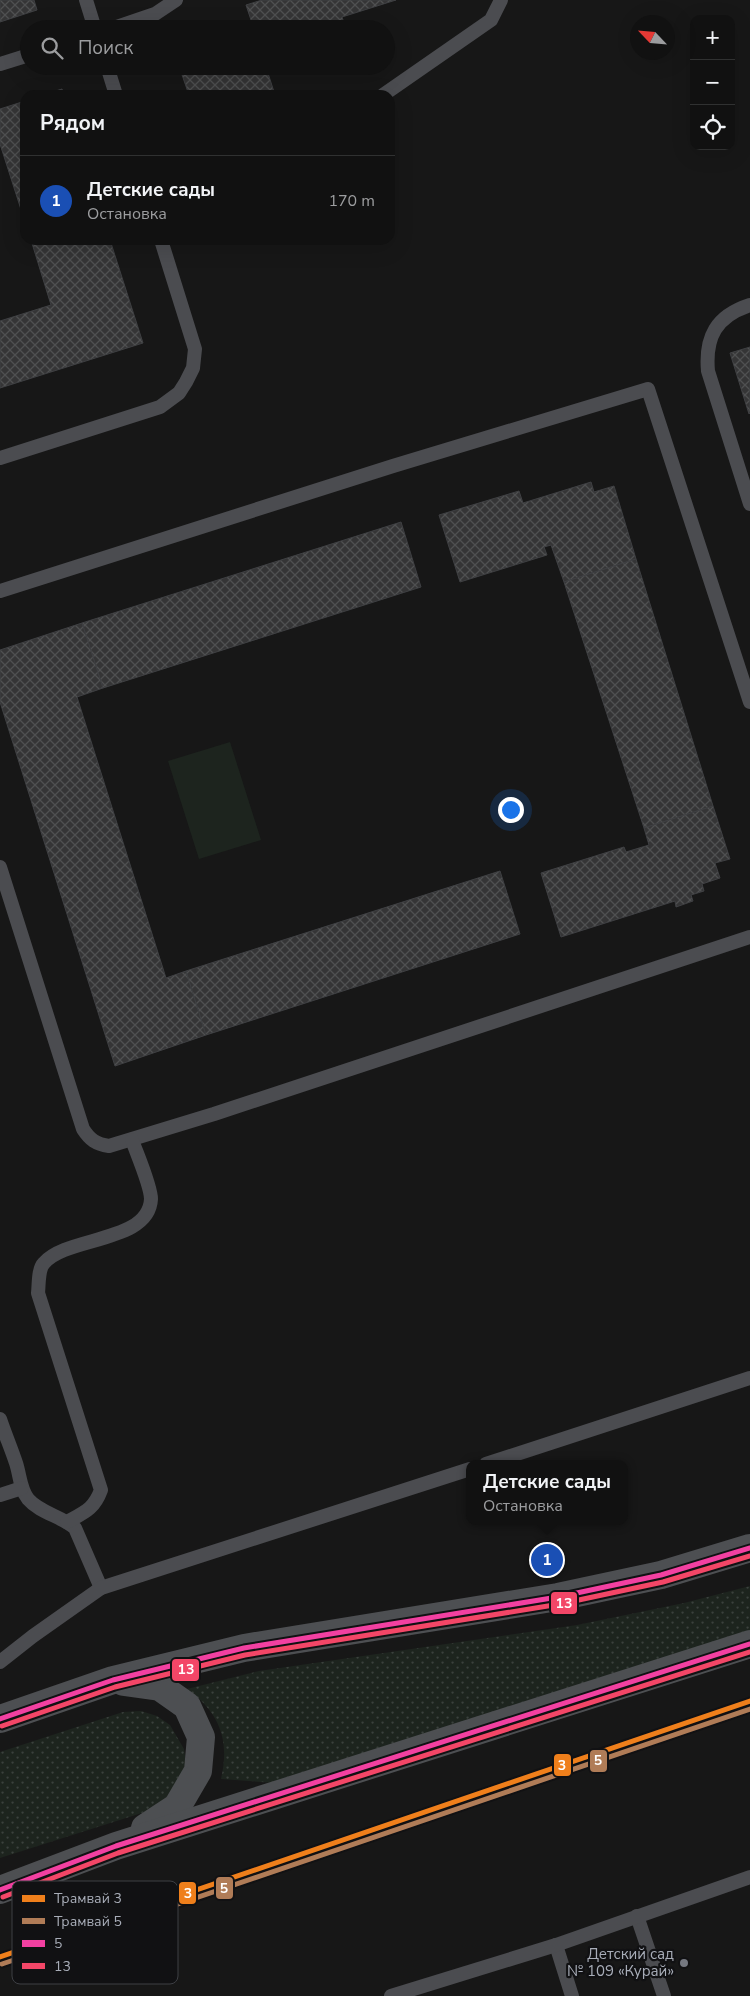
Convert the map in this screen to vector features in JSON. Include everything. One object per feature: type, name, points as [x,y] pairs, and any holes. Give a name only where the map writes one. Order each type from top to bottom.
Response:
[{"type":"main road","points":[[0,1719],[114,1680],[244,1648],[558,1597],[661,1575],[750,1548]]},
{"type":"main road","points":[[24,1881],[116,1846],[750,1644]]},
{"type":"main road","points":[[114,1680],[160,1687],[187,1706],[201,1737],[198,1771],[177,1807],[116,1846]]},
{"type":"main road","points":[[0,1890],[12,1885]]},
{"type":"lane","points":[[86,0],[92,20]]},
{"type":"lane","points":[[137,20],[155,14],[176,0]]},
{"type":"lane","points":[[390,90],[491,20],[501,0]]},
{"type":"lane","points":[[0,64],[20,58]]},
{"type":"lane","points":[[110,75],[114,90]]},
{"type":"lane","points":[[0,458],[160,407],[178,393],[192,368],[195,348],[163,245]]},
{"type":"lane","points":[[750,305],[741,308],[722,320],[712,335],[706,352],[708,371],[750,504]]},
{"type":"lane","points":[[0,591],[393,466],[648,389],[750,702]]},
{"type":"lane","points":[[0,867],[83,1129],[89,1138],[97,1144],[109,1146],[552,1004],[750,937]]},
{"type":"lane","points":[[67,1522],[87,1511],[96,1503],[101,1490],[38,1293],[40,1274],[42,1264],[54,1254],[121,1231],[138,1223],[149,1212],[151,1197],[132,1140]]},
{"type":"lane","points":[[498,1460],[750,1378]]},
{"type":"lane","points":[[0,1419],[16,1464],[22,1488],[28,1499],[41,1509],[67,1522],[74,1528],[101,1588]]},
{"type":"lane","points":[[0,1662],[101,1588],[466,1470]]},
{"type":"lane","points":[[0,1495],[22,1488]]},
{"type":"lane","points":[[392,1996],[556,1945],[750,1876]]},
{"type":"lane","points":[[637,1916],[664,1996]]},
{"type":"lane","points":[[556,1945],[572,1996]]},
{"type":"shaded area","points":[[230,742],[261,840],[199,859],[168,761]]},
{"type":"shaded area","points":[[750,1586],[750,1634],[289,1784],[221,1779],[224,1752],[220,1728],[208,1708],[187,1689],[259,1671],[577,1625],[684,1603]]},
{"type":"shaded area","points":[[141,1711],[157,1716],[170,1725],[184,1749],[186,1763],[184,1780],[167,1805],[0,1858],[0,1752],[123,1712]]},
{"type":"building","points":[[0,0],[34,0],[37,10],[0,22]]},
{"type":"building","points":[[262,0],[396,0],[342,17],[343,20],[251,20],[246,5]]},
{"type":"building","points":[[182,75],[269,75],[273,90],[187,90]]},
{"type":"building","points":[[20,103],[20,206],[0,144],[0,109]]},
{"type":"building","points":[[33,245],[112,245],[143,343],[0,388],[0,321],[51,305]]},
{"type":"building","points":[[750,347],[750,413],[749,414],[730,353]]},
{"type":"building","points":[[591,482],[594,492],[614,486],[636,559],[564,582],[551,545],[544,547],[547,555],[460,582],[439,515],[519,491],[523,503]]},
{"type":"building","points":[[401,522],[421,587],[103,688],[82,623]]},
{"type":"building","points":[[636,559],[713,806],[644,828],[564,582]]},
{"type":"building","points":[[82,623],[103,688],[77,697],[166,978],[186,971],[206,1035],[115,1066],[0,702],[0,650]]},
{"type":"building","points":[[713,806],[730,859],[715,863],[720,878],[702,884],[704,891],[691,895],[693,901],[676,907],[675,901],[561,937],[541,873],[624,847],[626,852],[649,845],[644,828]]},
{"type":"building","points":[[500,871],[520,934],[206,1035],[186,971]]},
{"type":"tram line","name":"3","points":[[178,1896],[750,1701]]},
{"type":"tram line","name":"5","points":[[178,1904],[750,1709]]},
{"type":"tram line","name":"3","points":[[0,1957],[12,1953]]},
{"type":"tram line","name":"5","points":[[2,1964],[12,1961]]},
{"type":"transit line","name":"5","points":[[0,1719],[113,1680],[244,1648],[558,1597],[661,1575],[750,1548]]},
{"type":"transit line","name":"13","points":[[2,1726],[115,1687],[245,1655],[560,1604],[663,1582],[750,1556]]},
{"type":"transit line","name":"5","points":[[24,1881],[116,1846],[750,1644]]},
{"type":"transit line","name":"13","points":[[45,1881],[118,1853],[750,1652]]},
{"type":"transit line","name":"5","points":[[0,1890],[12,1885]]},
{"type":"transit line","name":"13","points":[[3,1897],[12,1894]]},
{"type":"place","name":"Детские сады","points":[[547,1560]]},
{"type":"place","name":"Детский сад № 109 «Курай»","points":[[684,1963]]}]
